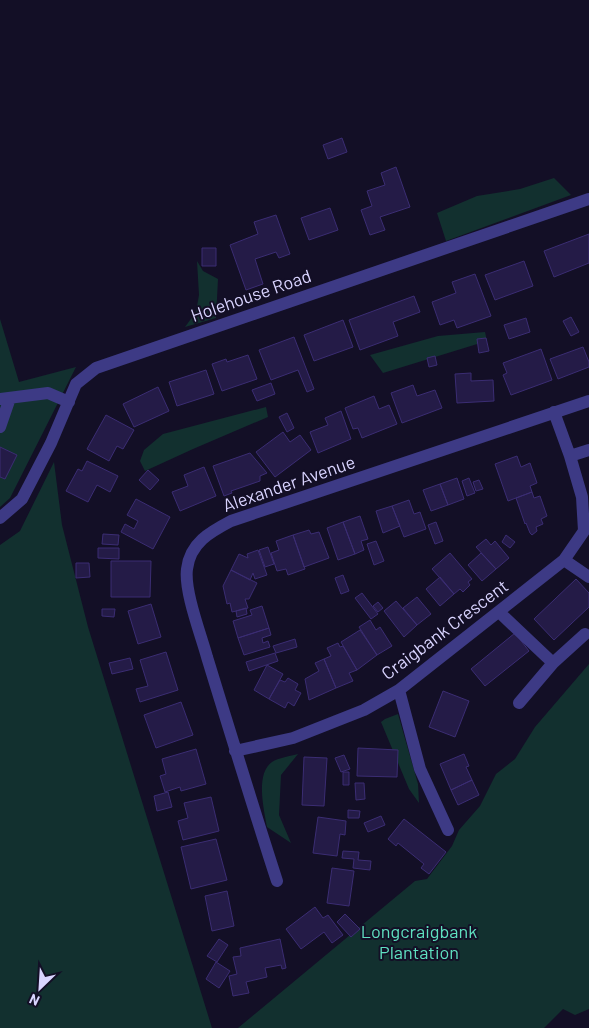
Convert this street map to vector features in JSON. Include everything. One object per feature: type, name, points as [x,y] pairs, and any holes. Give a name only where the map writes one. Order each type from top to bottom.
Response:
[{"type":"street","name":"Holehouse Road","points":[[0,518],[22,499],[51,443],[76,384],[96,368],[589,199]]},
{"type":"street","points":[[0,427],[5,398],[48,393],[69,402]]},
{"type":"street","name":"Alexander Avenue","points":[[276,881],[190,598],[187,569],[193,548],[212,531],[231,521],[589,400]]},
{"type":"street","name":"Craigbank Crescent","points":[[235,751],[294,738],[364,710],[398,690],[564,560],[584,531],[582,497],[554,412]]},
{"type":"street","points":[[570,456],[589,450]]},
{"type":"street","points":[[564,560],[589,577]]},
{"type":"street","points":[[499,612],[553,663]]},
{"type":"street","points":[[519,703],[553,663],[585,634]]},
{"type":"street","points":[[398,690],[420,769],[448,830]]},
{"type":"green space","points":[[554,178],[571,195],[446,241],[437,213],[477,196],[520,189]]},
{"type":"green space","points":[[197,261],[203,271],[218,279],[216,318],[185,327],[196,312],[199,295]]},
{"type":"green space","points":[[0,319],[19,382],[76,367],[10,498],[0,507]]},
{"type":"green space","points":[[485,332],[487,341],[383,373],[370,355],[438,336]]},
{"type":"green space","points":[[266,407],[268,417],[145,471],[140,461],[144,450],[163,434]]},
{"type":"green space","points":[[54,462],[62,525],[88,627],[212,1028],[0,1028],[0,545],[20,531]]},
{"type":"green space","name":"Longcraigbank Plantation","points":[[589,664],[589,1009],[575,1015],[563,1009],[544,1028],[238,1028],[415,881],[427,879],[452,846],[459,830],[480,806],[496,774],[515,759],[535,727]]},
{"type":"green space","points":[[398,714],[418,784],[419,803],[409,789],[381,722]]},
{"type":"green space","points":[[298,754],[281,775],[279,815],[291,843],[267,827],[262,783],[267,768],[272,762]]},
{"type":"building","points":[[342,138],[347,152],[328,159],[323,145]]},
{"type":"building","points":[[396,167],[410,207],[380,217],[385,230],[370,235],[361,210],[372,206],[367,191],[385,185],[381,173]]},
{"type":"building","points":[[330,208],[338,230],[309,240],[301,218]]},
{"type":"building","points":[[276,215],[290,254],[279,258],[276,252],[255,259],[263,284],[246,290],[230,245],[258,234],[254,222]]},
{"type":"building","points":[[589,234],[589,263],[554,277],[544,251]]},
{"type":"building","points":[[202,248],[216,248],[216,266],[202,266]]},
{"type":"building","points":[[524,261],[533,286],[495,300],[485,275]]},
{"type":"building","points":[[475,274],[491,316],[457,328],[454,320],[440,325],[432,302],[456,293],[452,282]]},
{"type":"building","points":[[414,296],[420,312],[393,322],[398,336],[360,350],[349,320]]},
{"type":"building","points":[[571,317],[579,332],[571,336],[563,321]]},
{"type":"building","points":[[526,318],[530,332],[509,339],[504,325]]},
{"type":"building","points":[[343,320],[353,347],[314,361],[304,335]]},
{"type":"building","points":[[294,337],[314,389],[307,392],[298,370],[271,380],[259,350]]},
{"type":"building","points":[[486,338],[489,351],[479,353],[477,339]]},
{"type":"building","points":[[583,347],[589,367],[558,379],[550,359]]},
{"type":"building","points":[[541,349],[552,380],[511,395],[503,375],[507,373],[503,363]]},
{"type":"building","points":[[248,355],[257,379],[222,391],[212,364],[226,359],[227,362]]},
{"type":"building","points":[[435,356],[437,365],[429,367],[427,358]]},
{"type":"building","points":[[206,370],[214,394],[177,406],[169,382]]},
{"type":"building","points":[[471,373],[471,381],[493,380],[494,401],[457,403],[455,374]]},
{"type":"building","points":[[271,383],[275,394],[257,401],[252,390]]},
{"type":"building","points":[[413,385],[417,396],[435,390],[442,408],[402,423],[391,393]]},
{"type":"building","points":[[158,387],[169,411],[134,427],[123,404]]},
{"type":"building","points":[[374,396],[379,409],[389,405],[397,424],[362,438],[358,428],[353,429],[345,408]]},
{"type":"building","points":[[341,411],[351,439],[318,453],[310,432],[328,425],[325,418]]},
{"type":"building","points":[[287,413],[294,428],[287,432],[279,417]]},
{"type":"building","points":[[106,415],[134,430],[123,449],[117,446],[109,461],[87,449]]},
{"type":"building","points":[[283,432],[290,442],[300,435],[311,450],[275,477],[256,452]]},
{"type":"building","points":[[0,447],[17,455],[5,479],[0,477]]},
{"type":"building","points":[[250,453],[267,473],[260,476],[260,481],[231,491],[232,493],[224,496],[213,466]]},
{"type":"building","points":[[517,456],[521,467],[530,463],[537,483],[530,486],[532,492],[508,501],[495,464]]},
{"type":"building","points":[[87,461],[118,476],[110,492],[97,485],[88,502],[66,491],[78,469],[82,471]]},
{"type":"building","points":[[204,467],[216,496],[180,511],[172,492],[188,486],[184,475]]},
{"type":"building","points":[[148,470],[159,480],[150,490],[139,480]]},
{"type":"building","points":[[457,478],[464,499],[448,505],[440,484]]},
{"type":"building","points":[[469,478],[475,493],[467,496],[462,481]]},
{"type":"building","points":[[479,480],[483,489],[476,491],[473,482]]},
{"type":"building","points":[[440,484],[448,505],[431,511],[423,490]]},
{"type":"building","points":[[532,492],[534,498],[540,496],[547,516],[541,519],[543,524],[536,527],[537,531],[532,535],[525,524],[516,498]]},
{"type":"building","points":[[136,499],[170,517],[153,549],[121,532],[125,524],[134,529],[138,521],[127,515]]},
{"type":"building","points":[[409,500],[414,514],[420,512],[426,529],[404,537],[392,506]]},
{"type":"building","points":[[392,506],[400,526],[383,533],[376,511]]},
{"type":"building","points":[[360,516],[368,539],[361,541],[364,550],[355,554],[343,522]]},
{"type":"building","points":[[343,522],[355,554],[338,560],[327,528]]},
{"type":"building","points":[[436,522],[443,541],[435,544],[428,525]]},
{"type":"building","points":[[309,530],[311,534],[319,532],[329,558],[304,567],[293,535]]},
{"type":"building","points":[[103,534],[119,535],[118,545],[102,544]]},
{"type":"building","points":[[293,535],[305,569],[288,575],[286,569],[277,571],[271,553],[279,550],[276,541]]},
{"type":"building","points":[[506,535],[515,542],[510,548],[502,542]]},
{"type":"building","points":[[486,539],[491,545],[495,541],[509,558],[496,569],[476,547]]},
{"type":"building","points":[[376,541],[384,561],[374,565],[367,544]]},
{"type":"building","points":[[268,547],[274,564],[265,567],[259,550]]},
{"type":"building","points":[[98,548],[119,548],[119,559],[98,558]]},
{"type":"building","points":[[258,550],[267,575],[255,579],[253,573],[250,580],[231,570],[239,554],[248,558],[247,554]]},
{"type":"building","points":[[450,553],[472,579],[468,582],[470,585],[463,592],[460,589],[454,594],[432,569]]},
{"type":"building","points":[[481,553],[496,569],[482,581],[468,565]]},
{"type":"building","points":[[111,561],[151,561],[150,597],[111,597]]},
{"type":"building","points":[[76,563],[89,563],[90,577],[76,578]]},
{"type":"building","points":[[231,570],[257,583],[249,599],[245,599],[248,608],[232,612],[230,603],[227,604],[223,586]]},
{"type":"building","points":[[343,575],[349,591],[341,594],[335,578]]},
{"type":"building","points":[[440,577],[454,594],[440,606],[426,589]]},
{"type":"building","points":[[576,579],[589,593],[589,607],[554,640],[534,619]]},
{"type":"building","points":[[362,593],[378,614],[371,619],[355,598]]},
{"type":"building","points":[[417,597],[431,614],[417,625],[403,608]]},
{"type":"building","points":[[396,601],[417,625],[404,637],[384,611]]},
{"type":"building","points":[[378,602],[383,608],[378,612],[373,606]]},
{"type":"building","points":[[151,604],[161,637],[138,644],[128,611]]},
{"type":"building","points":[[262,606],[269,628],[238,638],[233,621],[252,615],[250,610]]},
{"type":"building","points":[[246,608],[247,614],[237,617],[236,611]]},
{"type":"building","points":[[102,609],[115,609],[114,617],[102,616]]},
{"type":"building","points":[[370,620],[376,630],[380,627],[392,646],[377,655],[359,627]]},
{"type":"building","points":[[269,628],[271,635],[262,638],[263,643],[268,641],[270,647],[244,655],[238,638]]},
{"type":"building","points":[[360,630],[377,655],[357,670],[341,642]]},
{"type":"building","points":[[515,633],[529,651],[485,686],[471,669]]},
{"type":"building","points":[[295,639],[297,647],[276,653],[273,646]]},
{"type":"building","points":[[338,643],[340,647],[343,646],[357,670],[349,673],[353,681],[336,688],[324,659],[331,656],[327,648]]},
{"type":"building","points":[[166,652],[178,690],[140,702],[136,689],[148,686],[140,660]]},
{"type":"building","points":[[275,653],[278,661],[249,671],[246,662]]},
{"type":"building","points":[[130,658],[133,669],[112,674],[109,663]]},
{"type":"building","points":[[324,659],[336,688],[309,700],[305,679],[319,671],[315,663]]},
{"type":"building","points":[[267,665],[283,674],[269,699],[254,690]]},
{"type":"building","points":[[288,678],[298,684],[295,690],[301,693],[294,706],[288,702],[285,708],[269,699],[280,680],[285,682]]},
{"type":"building","points":[[443,691],[469,701],[455,737],[429,727]]},
{"type":"building","points":[[181,702],[193,735],[156,748],[144,715]]},
{"type":"building","points":[[358,748],[398,750],[397,777],[357,776]]},
{"type":"building","points":[[196,749],[206,784],[181,791],[180,787],[165,792],[160,776],[166,774],[162,759]]},
{"type":"building","points":[[464,754],[469,766],[466,767],[472,780],[451,790],[440,764]]},
{"type":"building","points":[[344,755],[350,769],[341,772],[335,758]]},
{"type":"building","points":[[304,757],[327,758],[324,806],[302,805]]},
{"type":"building","points":[[343,772],[349,772],[349,785],[343,785]]},
{"type":"building","points":[[472,780],[479,795],[458,805],[451,790]]},
{"type":"building","points":[[355,783],[364,783],[365,799],[356,800]]},
{"type":"building","points":[[168,792],[172,807],[157,811],[154,796]]},
{"type":"building","points":[[211,797],[219,831],[183,840],[178,821],[188,818],[184,803]]},
{"type":"building","points":[[348,810],[360,811],[359,818],[348,818]]},
{"type":"building","points":[[381,816],[385,825],[368,832],[364,823]]},
{"type":"building","points":[[318,817],[346,821],[345,835],[340,834],[337,856],[313,853]]},
{"type":"building","points":[[404,819],[446,852],[429,874],[421,868],[424,864],[398,843],[396,846],[388,839]]},
{"type":"building","points":[[216,839],[227,880],[191,889],[181,847]]},
{"type":"building","points":[[343,851],[359,852],[358,860],[371,861],[370,870],[353,868],[354,859],[342,858]]},
{"type":"building","points":[[332,868],[354,871],[349,906],[327,903]]},
{"type":"building","points":[[227,891],[234,926],[212,931],[205,896]]},
{"type":"building","points":[[315,907],[323,918],[328,915],[343,935],[332,943],[324,932],[301,949],[286,929]]},
{"type":"building","points":[[345,914],[360,929],[351,937],[337,922]]},
{"type":"building","points":[[219,939],[228,945],[217,962],[207,956]]},
{"type":"building","points":[[280,939],[286,968],[282,969],[281,965],[265,968],[267,977],[246,982],[249,993],[233,996],[229,976],[237,974],[233,957],[241,956],[240,948]]},
{"type":"building","points":[[216,962],[230,971],[219,988],[206,979]]}]
